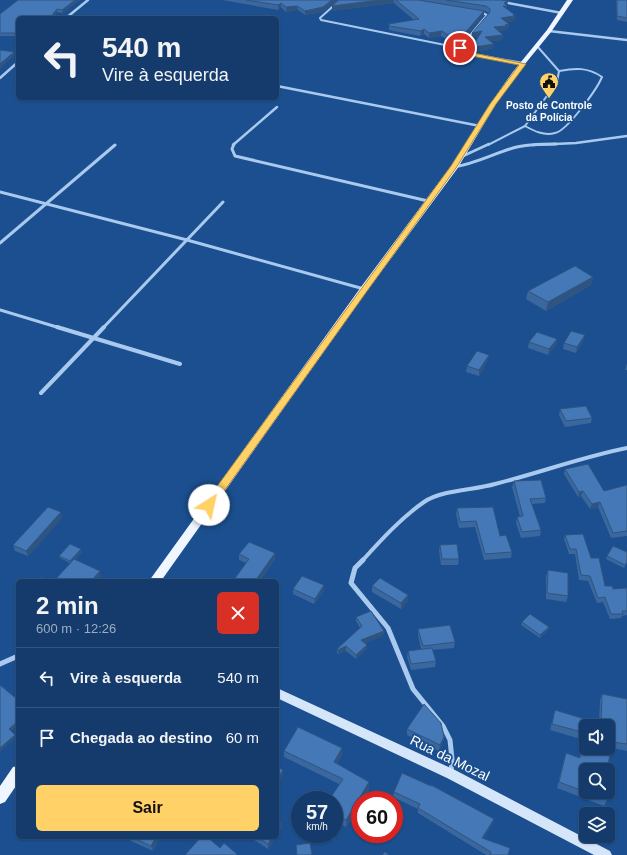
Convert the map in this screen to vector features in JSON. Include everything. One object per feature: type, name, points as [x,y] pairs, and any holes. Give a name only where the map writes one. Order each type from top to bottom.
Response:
[{"type":"main road","points":[[156,579],[364,289],[454,167],[493,104],[549,31],[570,0]]},
{"type":"main road","name":"Rua da Mozal","points":[[279,694],[451,774],[606,855]]},
{"type":"main road","points":[[0,797],[16,775]]},
{"type":"street","points":[[68,16],[88,0]]},
{"type":"street","points":[[498,1],[562,13]]},
{"type":"street","points":[[549,31],[627,40]]},
{"type":"street","points":[[0,78],[16,64]]},
{"type":"street","points":[[279,86],[480,126]]},
{"type":"street","points":[[277,107],[233,145],[232,149],[235,156],[428,201]]},
{"type":"street","points":[[454,167],[467,165],[513,148],[530,145],[576,143],[627,136]]},
{"type":"street","points":[[0,243],[48,204],[115,145]]},
{"type":"street","points":[[0,192],[187,240],[364,289]]},
{"type":"street","points":[[41,393],[223,202]]},
{"type":"street","points":[[0,310],[180,364]]},
{"type":"street","points":[[451,774],[452,759],[450,740],[444,726],[413,689],[388,628],[351,583],[355,568],[411,512],[425,501],[435,496],[493,485],[606,452],[627,448]]},
{"type":"street","points":[[0,664],[16,657]]},
{"type":"lane","points":[[340,0],[320,18],[321,20],[460,48],[462,52],[523,64]]},
{"type":"lane","points":[[460,48],[486,15],[474,11]]},
{"type":"lane","points":[[537,46],[559,71]]},
{"type":"lane","points":[[526,126],[542,133],[560,132],[598,86],[602,77],[590,70],[580,68],[559,71]]},
{"type":"lane","points":[[460,157],[480,149],[511,132],[526,126],[557,82],[559,71]]},
{"type":"building","points":[[18,0],[75,0],[62,10],[57,9],[52,16],[16,16],[16,33],[0,33],[0,14]]},
{"type":"building","points":[[246,0],[332,0],[323,7],[305,11],[297,6],[286,7],[281,3],[278,5]]},
{"type":"building","points":[[339,0],[380,0],[332,6]]},
{"type":"building","points":[[396,0],[418,0],[484,11],[464,34],[451,37],[442,31],[429,33],[424,29],[421,31],[389,26],[389,24],[419,19]]},
{"type":"building","points":[[446,0],[508,1],[504,3],[507,6],[503,6],[515,16],[501,18],[509,24],[505,25],[507,26],[494,27],[503,35],[485,37],[494,44],[472,47],[482,31],[472,33],[490,12],[490,9],[486,6]]},
{"type":"building","points":[[617,0],[627,0],[627,18],[617,16]]},
{"type":"building","points":[[0,50],[14,52],[0,64]]},
{"type":"building","points":[[575,266],[593,277],[548,302],[528,291]]},
{"type":"building","points":[[571,331],[585,335],[577,347],[564,343]]},
{"type":"building","points":[[537,332],[557,339],[549,349],[529,342]]},
{"type":"building","points":[[477,351],[489,355],[479,370],[467,366]]},
{"type":"building","points":[[586,406],[592,418],[566,421],[560,409]]},
{"type":"building","points":[[588,464],[604,491],[627,485],[627,531],[613,533],[600,502],[592,504],[583,491],[579,492],[565,469]]},
{"type":"building","points":[[541,480],[546,498],[530,499],[541,530],[522,532],[517,517],[523,516],[514,481]]},
{"type":"building","points":[[48,507],[61,512],[26,551],[13,545]]},
{"type":"building","points":[[493,507],[500,536],[506,535],[512,552],[485,554],[476,521],[460,522],[457,508]]},
{"type":"building","points":[[583,534],[591,558],[599,558],[605,586],[612,586],[613,589],[627,588],[627,611],[622,611],[623,614],[611,614],[605,597],[598,598],[590,576],[581,575],[576,549],[570,549],[565,535]]},
{"type":"building","points":[[249,542],[275,553],[256,579],[234,579],[249,559],[239,554]]},
{"type":"building","points":[[70,544],[81,549],[70,561],[59,556]]},
{"type":"building","points":[[457,544],[459,559],[442,559],[440,545]]},
{"type":"building","points":[[613,546],[627,552],[627,562],[625,565],[607,556]]},
{"type":"building","points":[[74,559],[100,571],[93,579],[56,579]]},
{"type":"building","points":[[548,570],[568,573],[568,596],[547,593]]},
{"type":"building","points":[[302,576],[324,585],[315,599],[293,589]]},
{"type":"building","points":[[380,578],[408,595],[401,603],[372,586]]},
{"type":"building","points":[[371,611],[384,631],[361,640],[367,645],[356,655],[346,646],[338,650],[337,649],[362,626],[356,617]]},
{"type":"building","points":[[530,614],[549,627],[540,635],[522,622]]},
{"type":"building","points":[[450,625],[455,642],[423,646],[418,629]]},
{"type":"building","points":[[432,648],[436,661],[411,664],[408,651]]},
{"type":"building","points":[[0,685],[16,698],[16,723],[9,729],[15,735],[0,748]]},
{"type":"building","points":[[602,694],[627,699],[627,744],[615,742],[615,719],[601,719]]},
{"type":"building","points":[[424,704],[441,723],[444,737],[440,745],[407,729]]},
{"type":"building","points":[[555,710],[585,719],[579,719],[579,731],[552,724]]},
{"type":"building","points":[[298,727],[342,748],[334,762],[369,782],[364,791],[351,791],[351,812],[346,820],[343,818],[343,791],[335,791],[343,779],[284,751]]},
{"type":"building","points":[[566,753],[580,758],[581,755],[610,755],[608,763],[579,763],[579,790],[559,782]]},
{"type":"building","points":[[279,768],[283,770],[279,777]]},
{"type":"building","points":[[402,773],[431,785],[494,819],[482,838],[510,848],[508,855],[490,855],[491,852],[418,808],[420,804],[403,796],[403,791],[394,791]]},
{"type":"building","points":[[135,839],[155,839],[151,846]]},
{"type":"building","points":[[199,839],[209,839],[220,848],[224,843],[237,854],[236,855],[185,855]]},
{"type":"building","points":[[260,839],[271,839],[268,844]]},
{"type":"building","points":[[310,843],[312,855],[297,855],[296,845]]},
{"type":"building","points":[[385,852],[389,855],[382,855]]},
{"type":"place","name":"Posto de Controle da Polícia","points":[[549,99]]},
{"type":"route","points":[[209,505],[418,214],[454,167],[493,104],[523,64],[462,52],[460,48]]}]
